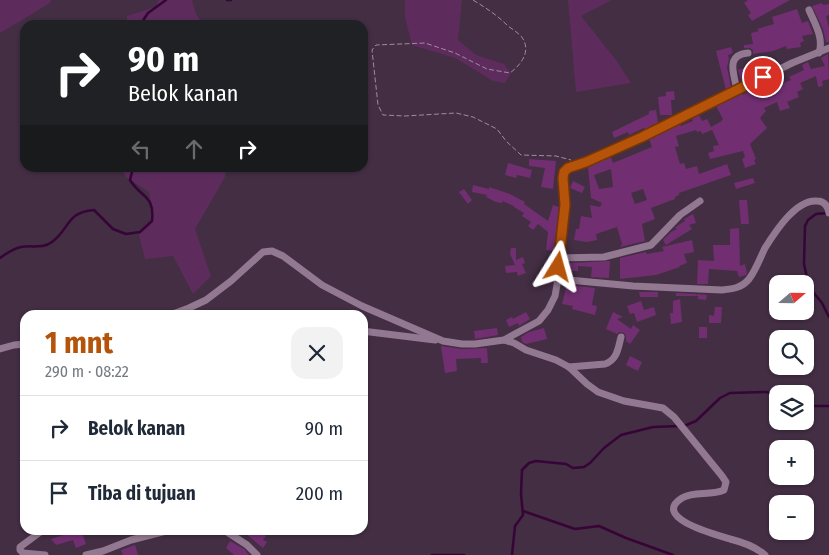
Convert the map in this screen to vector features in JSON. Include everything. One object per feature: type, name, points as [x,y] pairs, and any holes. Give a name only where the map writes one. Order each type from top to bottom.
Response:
[{"type":"street","points":[[809,10],[822,44],[819,53]]},
{"type":"street","points":[[368,332],[475,344],[504,340],[539,321],[548,310],[555,296],[565,205],[564,172],[568,168],[642,137],[792,63],[829,48]]},
{"type":"street","points":[[736,90],[732,63],[735,57],[748,53]]},
{"type":"street","points":[[560,258],[604,257],[652,245],[680,215],[700,201]]},
{"type":"street","points":[[558,279],[633,286],[733,289],[742,285],[750,278],[769,242],[784,221],[802,205],[811,201],[820,201],[825,204],[829,214]]},
{"type":"street","points":[[184,310],[206,300],[231,281],[263,252],[272,251],[283,256],[322,284],[362,306],[443,341]]},
{"type":"street","points":[[569,367],[610,362],[615,356],[621,338]]},
{"type":"street","points":[[504,340],[569,367],[598,392],[624,401],[663,408],[674,417],[726,482],[724,490],[716,494],[689,495],[682,498],[673,508],[674,514],[677,518],[698,529],[750,546],[766,555]]},
{"type":"street","points":[[0,349],[20,344]]},
{"type":"street","points":[[36,535],[20,547],[20,550],[24,553],[45,555]]},
{"type":"street","points":[[86,555],[111,552],[131,540],[150,535]]},
{"type":"street","points":[[232,535],[247,545],[257,555]]},
{"type":"path","points":[[473,0],[500,17],[525,42],[526,52],[519,66],[510,73],[488,69],[449,50],[425,43],[376,45],[372,50],[378,105],[383,115],[405,116],[456,113],[473,117],[498,128],[506,141],[521,155],[556,156],[574,162],[574,166]]},
{"type":"shaded area","points":[[0,0],[51,0],[50,3],[0,33]]},
{"type":"shaded area","points":[[159,0],[192,0],[200,20],[127,20],[127,16],[155,7]]},
{"type":"shaded area","points":[[405,0],[462,0],[458,40],[476,55],[504,64],[511,73],[505,83],[493,81],[455,58],[412,45],[405,18]]},
{"type":"shaded area","points":[[568,0],[612,0],[581,16],[616,60],[631,83],[576,92]]},
{"type":"shaded area","points":[[124,172],[226,172],[225,177],[195,229],[211,276],[193,294],[173,256],[145,259],[139,235],[153,217],[149,192],[126,177]]},
{"type":"building","points":[[748,0],[790,0],[752,21],[748,15],[751,13],[744,3]]},
{"type":"building","points":[[822,3],[823,5],[829,4],[829,15],[826,16],[829,28],[829,42],[826,42],[823,29],[812,6]]},
{"type":"building","points":[[797,9],[802,23],[808,21],[813,34],[802,36],[804,41],[800,43],[801,47],[787,49],[786,46],[773,51],[753,54],[753,50],[750,48],[744,48],[744,45],[753,44],[751,33],[759,31],[757,29],[774,24],[772,17]]},
{"type":"building","points":[[731,47],[733,53],[728,55],[727,67],[731,87],[726,90],[716,51]]},
{"type":"building","points":[[828,54],[829,79],[822,81],[823,86],[818,87],[816,76],[800,83],[803,89],[797,92],[799,97],[787,102],[790,108],[780,111],[777,102],[764,108],[766,111],[760,118],[767,128],[750,144],[756,164],[745,168],[742,159],[745,157],[743,151],[710,159],[708,153],[714,151],[713,146],[719,145],[712,130],[702,134],[701,131],[697,132],[696,130],[676,136],[679,146],[675,147],[680,164],[684,163],[686,169],[697,166],[699,174],[727,164],[731,175],[679,193],[675,199],[651,208],[655,219],[642,224],[645,241],[620,247],[622,244],[617,227],[596,234],[597,240],[587,242],[574,240],[576,229],[579,229],[581,216],[592,218],[590,205],[600,207],[602,203],[591,198],[588,167],[611,157],[613,163],[652,147],[649,139],[680,124],[681,126],[693,121],[692,118],[699,115],[702,121],[707,119],[711,127],[723,119],[716,106],[743,95],[774,78],[778,85],[791,80],[789,77],[804,70],[802,65],[808,62],[811,69],[825,66],[821,58]],"holes":[[[611,169],[613,187],[599,189],[594,175]],[[643,189],[647,200],[635,204],[631,193]]]},
{"type":"building","points":[[766,62],[769,69],[741,81],[738,70]]},
{"type":"building","points":[[674,91],[675,100],[671,100],[672,115],[660,115],[658,97],[666,96],[666,92]]},
{"type":"building","points":[[656,110],[658,123],[645,130],[644,128],[629,135],[628,132],[614,138],[612,132],[649,114],[649,111]]},
{"type":"building","points":[[529,159],[556,161],[553,189],[541,187],[545,168],[529,166]]},
{"type":"building","points":[[508,163],[532,170],[530,178],[517,175],[516,178],[505,175]]},
{"type":"building","points":[[753,178],[755,183],[736,189],[734,183]]},
{"type":"building","points":[[573,181],[585,187],[582,193],[570,188]]},
{"type":"building","points":[[473,185],[489,189],[489,187],[510,194],[525,202],[524,204],[548,221],[553,205],[559,207],[554,251],[546,250],[548,232],[538,224],[533,230],[528,226],[531,222],[522,216],[524,213],[514,206],[502,201],[502,203],[496,202],[486,197],[487,195],[472,192]]},
{"type":"building","points":[[464,189],[472,200],[468,204],[459,192]]},
{"type":"building","points":[[739,200],[747,200],[749,224],[741,224]]},
{"type":"building","points":[[693,214],[696,223],[689,225],[692,229],[666,245],[663,240],[685,221],[684,219]]},
{"type":"building","points":[[739,228],[740,266],[745,264],[746,275],[739,277],[737,271],[709,269],[708,284],[697,284],[698,260],[714,261],[713,245],[730,245],[730,229]]},
{"type":"building","points":[[692,240],[694,252],[684,254],[687,263],[680,267],[656,275],[620,279],[620,258],[646,252],[647,254],[664,251],[662,247]]},
{"type":"building","points":[[511,248],[516,248],[516,260],[523,257],[525,263],[522,264],[526,273],[518,276],[517,272],[506,273],[505,266],[515,265],[510,254]]},
{"type":"building","points":[[610,261],[609,278],[591,277],[592,267],[578,266],[578,271],[570,271],[570,263]]},
{"type":"building","points":[[540,273],[551,276],[550,284],[539,283]]},
{"type":"building","points":[[567,285],[595,288],[592,305],[597,306],[595,315],[572,309],[573,306],[562,304]]},
{"type":"building","points":[[639,292],[658,292],[658,297],[640,297]]},
{"type":"building","points":[[676,293],[696,294],[697,296],[676,296]]},
{"type":"building","points":[[697,294],[707,295],[706,300],[698,299]]},
{"type":"building","points":[[680,299],[682,322],[671,324],[670,313],[673,313],[673,301]]},
{"type":"building","points":[[641,301],[644,310],[654,307],[656,315],[637,322],[634,313],[630,314],[627,306]]},
{"type":"building","points":[[715,307],[722,307],[721,323],[709,323],[709,315],[714,316]]},
{"type":"building","points":[[526,312],[530,319],[519,326],[518,323],[509,327],[506,320],[512,317],[513,319]]},
{"type":"building","points":[[613,312],[623,317],[617,319],[631,329],[633,325],[640,330],[630,344],[626,341],[624,333],[620,332],[617,334],[606,329]]},
{"type":"building","points":[[699,327],[707,327],[707,338],[699,338]]},
{"type":"building","points":[[497,328],[498,335],[475,339],[474,331]]},
{"type":"building","points":[[544,328],[547,339],[526,344],[522,342],[521,337],[529,332]]},
{"type":"building","points":[[441,346],[462,349],[487,348],[488,363],[481,363],[481,358],[456,359],[457,371],[445,373]]},
{"type":"building","points":[[630,356],[642,362],[638,371],[626,365]]},
{"type":"building","points":[[64,535],[83,535],[86,544],[76,548],[73,540],[56,545],[51,539]]},
{"type":"building","points":[[247,535],[265,535],[263,540],[267,542],[263,548]]},
{"type":"building","points":[[230,541],[244,549],[249,555],[234,555],[226,548]]},
{"type":"building","points":[[135,545],[138,555],[123,555],[121,550]]},
{"type":"waterway","points":[[143,20],[148,13],[166,0]]},
{"type":"waterway","points":[[0,258],[18,248],[41,246],[52,242],[73,218],[85,211],[94,210],[113,229],[126,234],[140,232],[152,221],[152,213],[149,201],[130,180],[132,172]]},
{"type":"waterway","points":[[828,213],[816,214],[808,220],[805,226],[804,264],[809,287],[822,303],[829,317]]},
{"type":"waterway","points":[[684,426],[696,421],[720,398],[730,393],[769,393]]},
{"type":"waterway","points":[[814,406],[829,406]]},
{"type":"waterway","points":[[512,555],[515,526],[523,515],[521,494],[522,470],[529,463],[536,461],[566,464],[573,468],[584,467],[621,435],[653,427],[679,426]]},
{"type":"waterway","points":[[523,511],[575,529],[599,526],[673,555]]},
{"type":"waterway","points":[[432,555],[464,555]]},
{"type":"route","points":[[558,267],[565,205],[563,178],[564,172],[568,168],[642,137],[763,77]]}]
